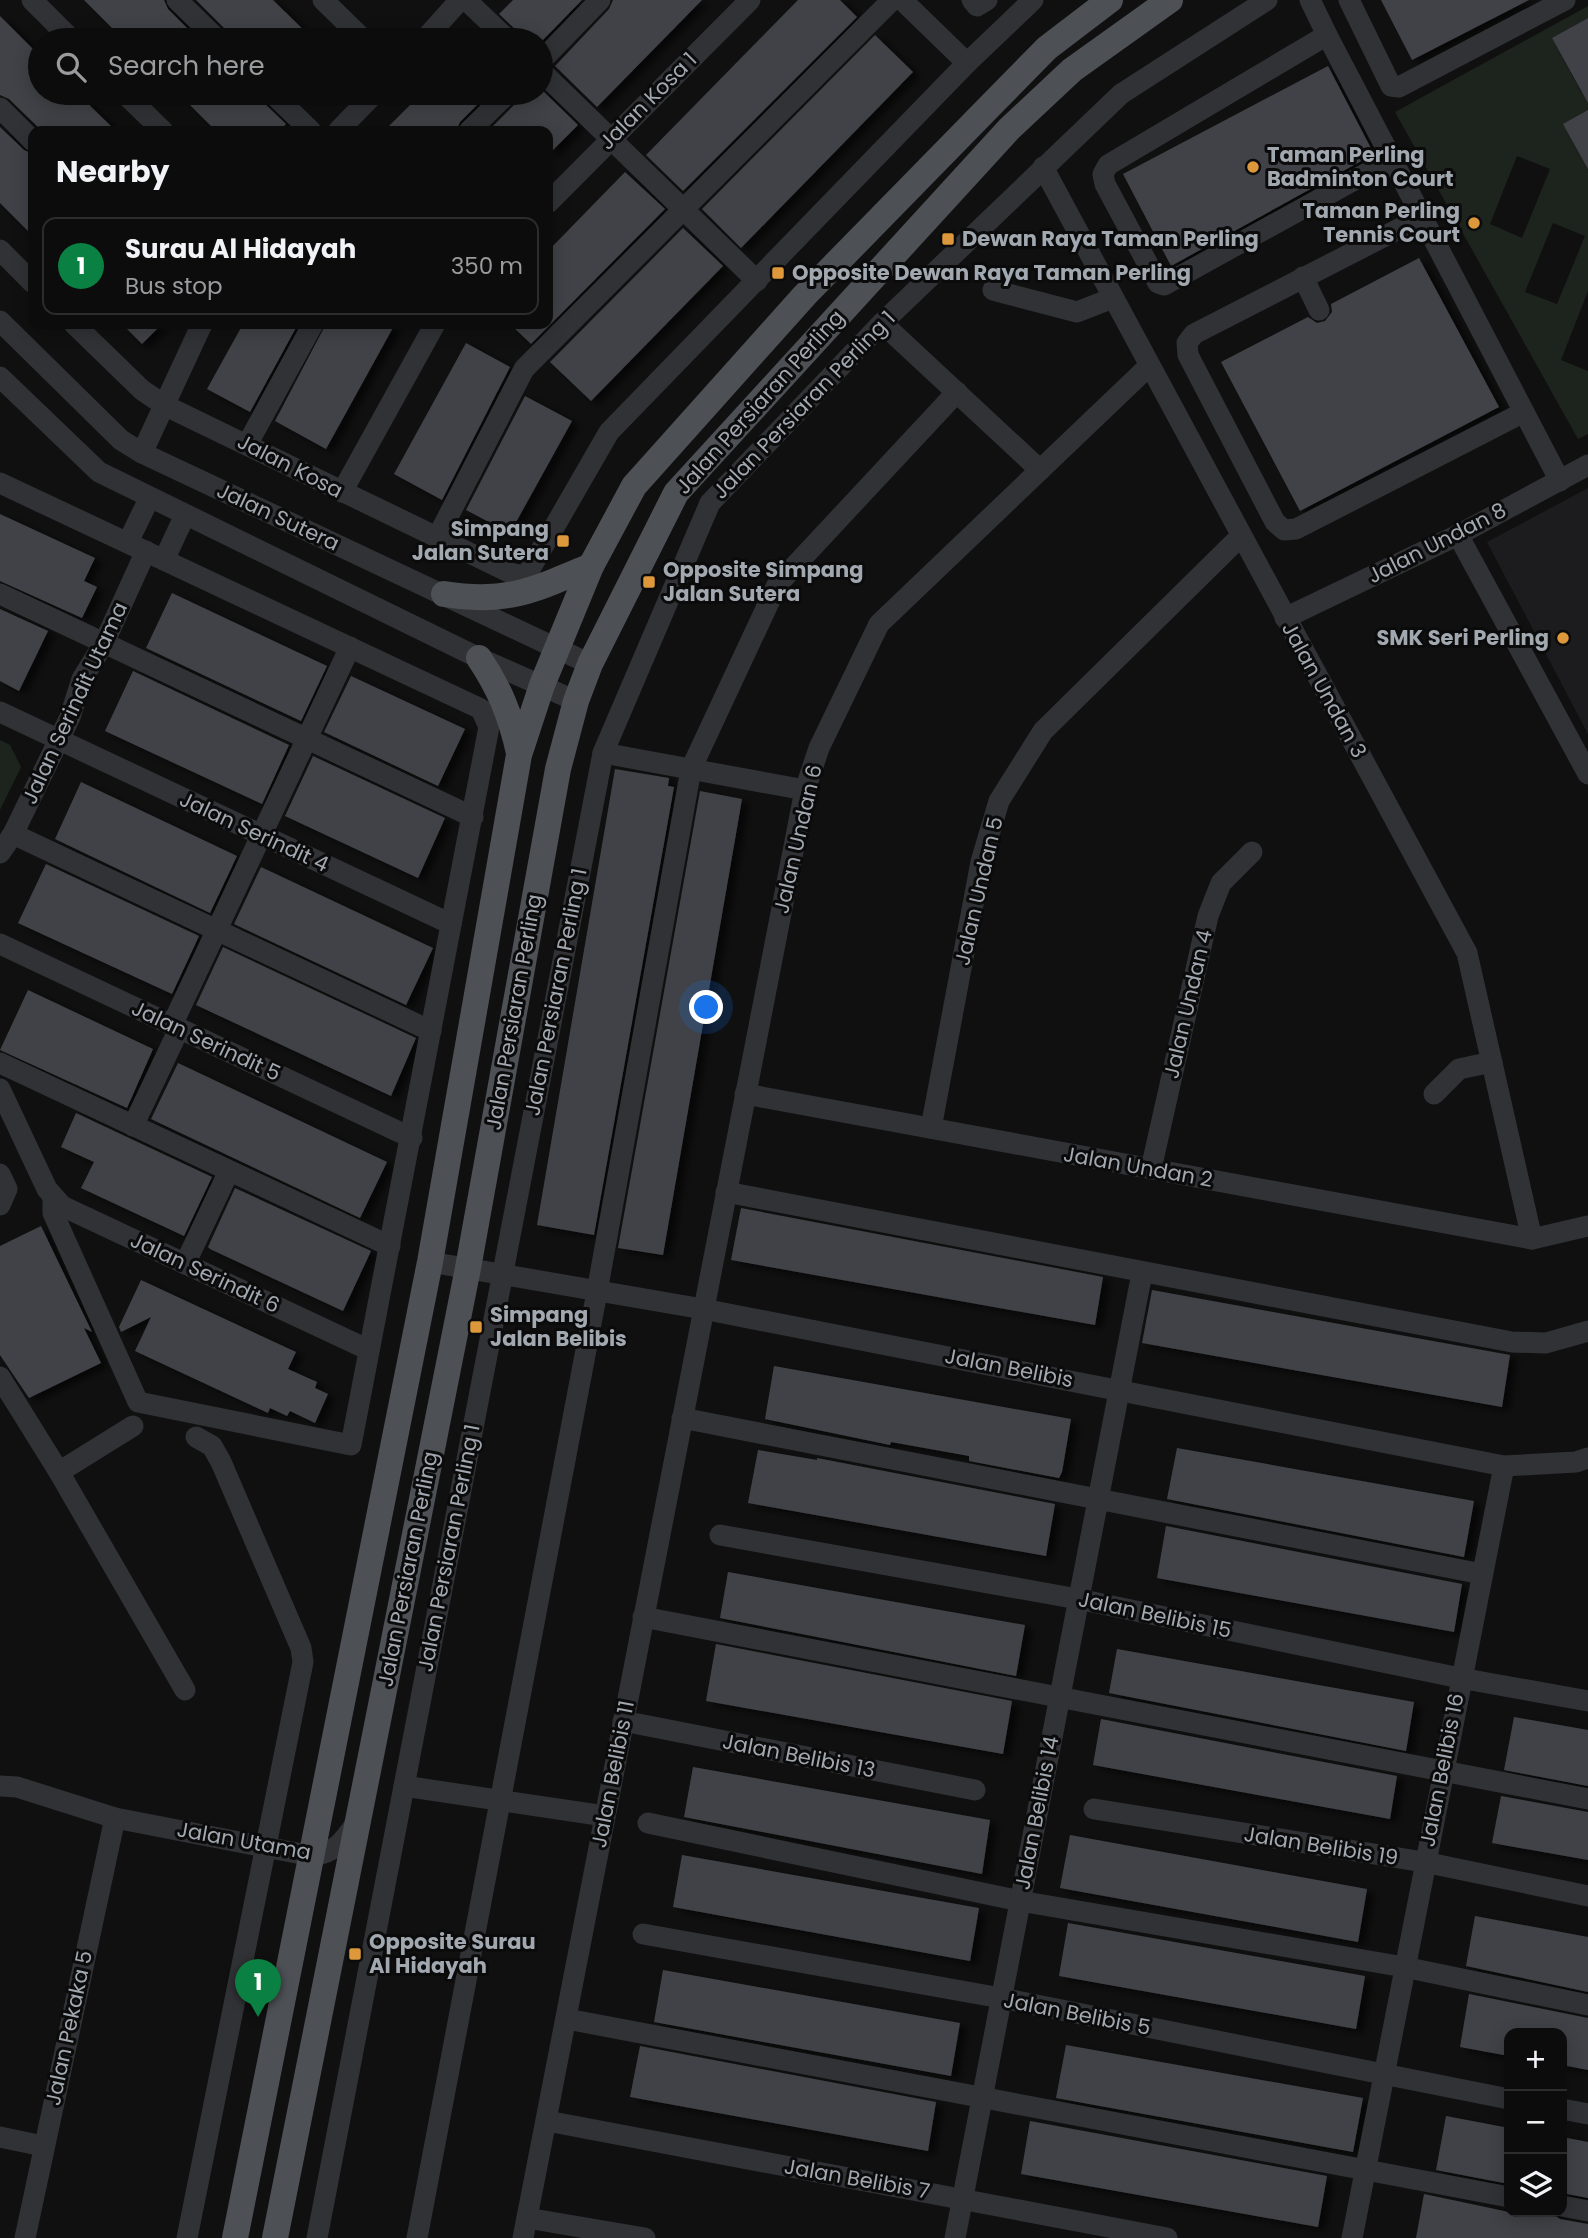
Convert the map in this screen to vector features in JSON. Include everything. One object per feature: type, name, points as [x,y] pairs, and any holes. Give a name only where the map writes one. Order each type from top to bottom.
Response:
[{"type":"main road","name":"Jalan Persiaran Perling","points":[[235,2238],[430,1262],[519,755],[542,685],[591,566],[634,486],[805,295],[1047,48],[1110,0]]},
{"type":"main road","name":"Jalan Persiaran Perling","points":[[275,2238],[468,1268],[558,769],[576,701],[590,664],[676,493],[1009,129],[1072,70],[1170,0]]},
{"type":"main road","points":[[444,594],[480,600],[516,596],[591,566]]},
{"type":"main road","points":[[479,658],[496,683],[510,713],[519,755]]},
{"type":"street","points":[[32,0],[60,28]]},
{"type":"street","points":[[177,0],[206,28]]},
{"type":"street","points":[[323,0],[352,28]]},
{"type":"street","points":[[435,28],[460,0]]},
{"type":"street","points":[[466,0],[496,28]]},
{"type":"street","points":[[553,49],[600,0]]},
{"type":"street","name":"Jalan Kosa 1","points":[[553,198],[750,0]]},
{"type":"street","points":[[437,538],[524,369],[892,0]]},
{"type":"street","points":[[902,0],[967,63]]},
{"type":"street","points":[[972,0],[977,6],[987,0]]},
{"type":"street","points":[[553,83],[757,281],[967,63],[1032,0]]},
{"type":"street","name":"Jalan Persiaran Perling 1","points":[[317,2238],[603,753],[710,503],[882,323],[1121,94],[1268,0]]},
{"type":"street","points":[[1310,0],[1560,481]]},
{"type":"street","points":[[1349,0],[1391,86],[1399,87],[1565,0]]},
{"type":"street","points":[[1327,35],[1108,165],[1103,174],[1105,184],[1158,283],[1170,282],[1394,158]]},
{"type":"street","points":[[136,105],[158,126]]},
{"type":"street","points":[[284,105],[306,126]]},
{"type":"street","points":[[343,126],[363,105]]},
{"type":"street","points":[[474,126],[496,105]]},
{"type":"street","points":[[0,108],[28,136]]},
{"type":"street","name":"Jalan Undan 3","points":[[1043,167],[1467,953],[1532,1239]]},
{"type":"street","points":[[1424,216],[1194,334],[1189,338],[1186,349],[1279,527],[1290,531],[1524,412]]},
{"type":"street","points":[[0,250],[28,278]]},
{"type":"street","points":[[1303,277],[1319,310]]},
{"type":"street","name":"Jalan Kosa","points":[[79,329],[142,390],[164,405],[248,443],[342,492],[513,574],[526,576],[609,432],[757,281]]},
{"type":"street","points":[[993,290],[1077,313],[1114,298]]},
{"type":"street","name":"Jalan Sutera","points":[[0,321],[121,440],[142,453],[590,664]]},
{"type":"street","points":[[882,323],[1040,470]]},
{"type":"street","points":[[142,453],[200,329]]},
{"type":"street","points":[[248,443],[310,329]]},
{"type":"street","points":[[342,492],[432,329]]},
{"type":"street","name":"Jalan Undan 6","points":[[703,1309],[805,790],[819,748],[879,624],[1149,366]]},
{"type":"street","name":"Jalan Sutera","points":[[0,377],[99,472],[149,499],[479,658],[576,701]]},
{"type":"street","points":[[417,2238],[597,1292],[691,769],[777,585],[957,392]]},
{"type":"street","name":"Jalan Undan 8","points":[[1285,618],[1458,535],[1588,465]]},
{"type":"street","points":[[0,482],[481,709],[489,727],[351,1445],[138,1402],[53,1213],[50,1194],[0,1089]]},
{"type":"street","points":[[146,551],[149,499]]},
{"type":"street","points":[[146,551],[185,515]]},
{"type":"street","points":[[1458,535],[1588,774]]},
{"type":"street","name":"Jalan Undan 5","points":[[931,1128],[981,862],[999,801],[1043,731],[1241,536]]},
{"type":"street","name":"Jalan Serindit Utama","points":[[0,853],[13,834],[70,717],[82,679],[104,643],[146,551]]},
{"type":"street","points":[[0,594],[473,817]]},
{"type":"street","points":[[133,1126],[217,930],[350,647]]},
{"type":"street","name":"Jalan Serindit 4","points":[[0,712],[451,924]]},
{"type":"street","points":[[603,753],[805,790]]},
{"type":"street","points":[[13,834],[431,1031]]},
{"type":"street","name":"Jalan Undan 4","points":[[1151,1169],[1208,916],[1221,883],[1252,852]]},
{"type":"street","name":"Jalan Serindit 5","points":[[0,944],[412,1138]]},
{"type":"street","points":[[1434,1094],[1459,1069],[1492,1062]]},
{"type":"street","points":[[0,1063],[390,1246]]},
{"type":"street","name":"Jalan Undan 2","points":[[745,1094],[1532,1239]]},
{"type":"street","points":[[185,1264],[229,1171]]},
{"type":"street","points":[[0,1174],[7,1189],[0,1205]]},
{"type":"street","points":[[726,1192],[1512,1342],[1546,1343],[1588,1332]]},
{"type":"street","name":"Jalan Serindit 6","points":[[50,1194],[61,1206],[369,1350]]},
{"type":"street","points":[[1532,1239],[1588,1226]]},
{"type":"street","name":"Jalan Belibis","points":[[430,1262],[502,1272],[597,1292],[703,1309],[1503,1466],[1576,1462],[1588,1458]]},
{"type":"street","name":"Jalan Belibis 14","points":[[955,2238],[1142,1273]]},
{"type":"street","name":"Jalan Belibis 11","points":[[525,2228],[703,1309]]},
{"type":"street","points":[[0,1377],[185,1690]]},
{"type":"street","points":[[682,1418],[1482,1574]]},
{"type":"street","points":[[58,1472],[133,1426]]},
{"type":"street","points":[[187,2238],[303,1662],[301,1648],[221,1462],[212,1446],[196,1437]]},
{"type":"street","name":"Jalan Belibis 16","points":[[1352,2238],[1503,1466]]},
{"type":"street","name":"Jalan Belibis 15","points":[[720,1535],[1078,1599],[1460,1678],[1588,1700]]},
{"type":"street","points":[[643,1617],[1588,1799]]},
{"type":"street","name":"Jalan Belibis 13","points":[[623,1721],[975,1790]]},
{"type":"street","name":"Jalan Utama","points":[[0,1786],[17,1787],[115,1818],[312,1856],[329,1853],[341,1844],[358,1820]]},
{"type":"street","points":[[404,1786],[501,1798],[605,1816]]},
{"type":"street","name":"Jalan Belibis 19","points":[[1094,1809],[1424,1862],[1588,1896]]},
{"type":"street","name":"Jalan Pekaka 5","points":[[25,2238],[115,1818]]},
{"type":"street","points":[[648,1823],[1020,1901],[1404,1967],[1588,2005]]},
{"type":"street","name":"Jalan Belibis 5","points":[[643,1934],[1001,1998],[1504,2098]]},
{"type":"street","points":[[566,2019],[1504,2196]]},
{"type":"street","points":[[1567,2110],[1588,2114]]},
{"type":"street","name":"Jalan Belibis 7","points":[[547,2121],[1167,2238]]},
{"type":"street","points":[[0,2137],[43,2146]]},
{"type":"street","points":[[1567,2208],[1588,2211]]},
{"type":"street","points":[[525,2228],[645,2238]]},
{"type":"shaded area","name":"Taman Perling Tennis Court","points":[[1588,6],[1588,18],[1552,38],[1582,93],[1588,90],[1588,291],[1561,360],[1588,371],[1588,434],[1578,439],[1395,112]],"holes":[[[1517,156],[1550,169],[1522,238],[1490,224]],[[1553,223],[1585,236],[1557,304],[1525,292]]]},
{"type":"shaded area","name":"SMK Seri Perling","points":[[1588,488],[1588,734],[1487,542]]},
{"type":"shaded area","points":[[0,740],[10,745],[21,767],[0,810]]},
{"type":"building","points":[[84,0],[164,0],[168,9],[187,28],[112,28]]},
{"type":"building","points":[[196,0],[273,0],[302,28],[224,28]]},
{"type":"building","points":[[513,0],[582,0],[553,30],[514,28],[499,14]]},
{"type":"building","points":[[613,0],[702,0],[597,107],[555,66],[609,9]]},
{"type":"building","points":[[798,0],[840,0],[857,17],[683,191],[646,155]]},
{"type":"building","points":[[1381,0],[1529,0],[1412,60]]},
{"type":"building","points":[[0,16],[28,44],[28,105],[89,105],[111,126],[37,126],[9,99],[0,95]]},
{"type":"building","points":[[1588,18],[1588,103],[1552,38]]},
{"type":"building","points":[[875,35],[913,72],[741,248],[702,209]]},
{"type":"building","name":"Taman Perling Badminton Court","points":[[1328,66],[1374,154],[1171,266],[1123,174]]},
{"type":"building","points":[[553,101],[578,125],[553,150],[553,126],[493,126],[514,105],[553,105]]},
{"type":"building","points":[[190,105],[266,105],[286,124],[284,126],[211,126]]},
{"type":"building","points":[[410,105],[477,105],[458,126],[389,126]]},
{"type":"building","points":[[1588,110],[1588,169],[1563,124]]},
{"type":"building","points":[[0,127],[28,152],[28,231],[0,203]]},
{"type":"building","points":[[625,172],[665,209],[553,322],[553,246]]},
{"type":"building","points":[[683,228],[723,266],[591,401],[550,362]]},
{"type":"building","points":[[1419,258],[1499,407],[1300,511],[1221,362],[1308,317],[1317,323],[1325,321],[1332,312],[1331,304]]},
{"type":"building","points":[[127,329],[157,329],[142,344]]},
{"type":"building","points":[[240,329],[295,329],[250,412],[207,389]]},
{"type":"building","points":[[323,329],[392,329],[326,449],[275,421]]},
{"type":"building","points":[[515,329],[546,329],[531,344]]},
{"type":"building","points":[[466,343],[510,367],[442,500],[394,474]]},
{"type":"building","points":[[525,396],[572,421],[510,533],[466,510]]},
{"type":"building","points":[[0,514],[95,558],[84,581],[97,587],[82,618],[0,581]]},
{"type":"building","points":[[172,593],[327,666],[301,721],[146,648]]},
{"type":"building","points":[[0,609],[48,631],[19,691],[0,681]]},
{"type":"building","points":[[133,671],[289,745],[262,804],[105,731]]},
{"type":"building","points":[[351,676],[465,729],[438,786],[324,732]]},
{"type":"building","points":[[313,756],[445,818],[418,878],[285,816]]},
{"type":"building","points":[[615,769],[669,778],[668,786],[674,787],[594,1235],[537,1225]]},
{"type":"building","points":[[81,782],[237,856],[210,913],[55,839]]},
{"type":"building","points":[[700,791],[742,799],[663,1255],[618,1248]]},
{"type":"building","points":[[46,864],[199,936],[172,994],[18,923]]},
{"type":"building","points":[[261,867],[433,948],[406,1005],[234,924]]},
{"type":"building","points":[[223,947],[416,1038],[391,1096],[196,1005]]},
{"type":"building","points":[[28,990],[153,1049],[127,1108],[0,1050]]},
{"type":"building","points":[[178,1063],[387,1162],[360,1218],[151,1119]]},
{"type":"building","points":[[76,1113],[212,1177],[184,1236],[81,1188],[94,1162],[61,1147]]},
{"type":"building","points":[[235,1188],[371,1251],[343,1311],[208,1247]]},
{"type":"building","points":[[741,1208],[1103,1277],[1095,1325],[731,1260]]},
{"type":"building","points":[[41,1226],[92,1332],[84,1328],[101,1363],[29,1398],[0,1355],[0,1246]]},
{"type":"building","points":[[141,1280],[296,1352],[288,1369],[317,1382],[315,1388],[328,1394],[315,1423],[290,1411],[287,1416],[270,1408],[268,1413],[135,1351],[151,1317],[121,1332],[119,1327]]},
{"type":"building","points":[[1152,1290],[1510,1355],[1502,1407],[1142,1343]]},
{"type":"building","points":[[774,1366],[1071,1419],[1062,1472],[1059,1478],[969,1461],[969,1456],[891,1442],[890,1445],[765,1419]]},
{"type":"building","points":[[1177,1448],[1474,1501],[1464,1557],[1167,1499]]},
{"type":"building","points":[[758,1450],[817,1458],[1055,1504],[1046,1556],[748,1503]]},
{"type":"building","points":[[1166,1526],[1462,1584],[1454,1632],[1157,1578]]},
{"type":"building","points":[[728,1572],[1025,1625],[1016,1676],[720,1618]]},
{"type":"building","points":[[716,1644],[1012,1701],[1003,1754],[706,1701]]},
{"type":"building","points":[[1117,1649],[1414,1702],[1406,1751],[1109,1693]]},
{"type":"building","points":[[1514,1717],[1588,1730],[1588,1786],[1504,1770]]},
{"type":"building","points":[[1101,1719],[1397,1776],[1390,1819],[1093,1765]]},
{"type":"building","points":[[693,1767],[990,1820],[982,1874],[684,1817]]},
{"type":"building","points":[[1501,1796],[1588,1812],[1588,1860],[1492,1843]]},
{"type":"building","points":[[1070,1835],[1367,1889],[1358,1942],[1060,1888]]},
{"type":"building","points":[[682,1855],[979,1908],[970,1961],[673,1907]]},
{"type":"building","points":[[1475,1916],[1588,1937],[1588,1992],[1466,1966]]},
{"type":"building","points":[[1068,1923],[1365,1976],[1356,2029],[1059,1976]]},
{"type":"building","points":[[663,1970],[960,2023],[951,2076],[654,2022]]},
{"type":"building","points":[[1469,1994],[1588,2018],[1588,2070],[1567,2066],[1567,2028],[1504,2028],[1504,2055],[1460,2047]]},
{"type":"building","points":[[1066,2045],[1363,2098],[1353,2152],[1056,2098]]},
{"type":"building","points":[[640,2046],[936,2102],[928,2151],[630,2097]]},
{"type":"building","points":[[1446,2116],[1504,2127],[1504,2183],[1436,2170]]},
{"type":"building","points":[[1030,2121],[1327,2176],[1318,2227],[1021,2174]]},
{"type":"building","points":[[1567,2138],[1588,2142],[1588,2198],[1567,2194]]},
{"type":"building","points":[[1424,2194],[1504,2211],[1504,2217],[1557,2217],[1588,2224],[1588,2238],[1416,2238]]},
{"type":"place","name":"Taman Perling Badminton Court","points":[[1253,167]]},
{"type":"place","name":"Taman Perling Tennis Court","points":[[1474,223]]},
{"type":"place","name":"Dewan Raya Taman Perling","points":[[948,239]]},
{"type":"place","name":"Opposite Dewan Raya Taman Perling","points":[[778,273]]},
{"type":"place","name":"Simpang Jalan Sutera","points":[[563,541]]},
{"type":"place","name":"Opposite Simpang Jalan Sutera","points":[[649,582]]},
{"type":"place","name":"SMK Seri Perling","points":[[1563,638]]},
{"type":"place","name":"Simpang Jalan Belibis","points":[[476,1327]]},
{"type":"place","name":"Opposite Surau Al Hidayah","points":[[355,1954]]},
{"type":"place","name":"Surau Al Hidayah","points":[[258,2017]]}]
